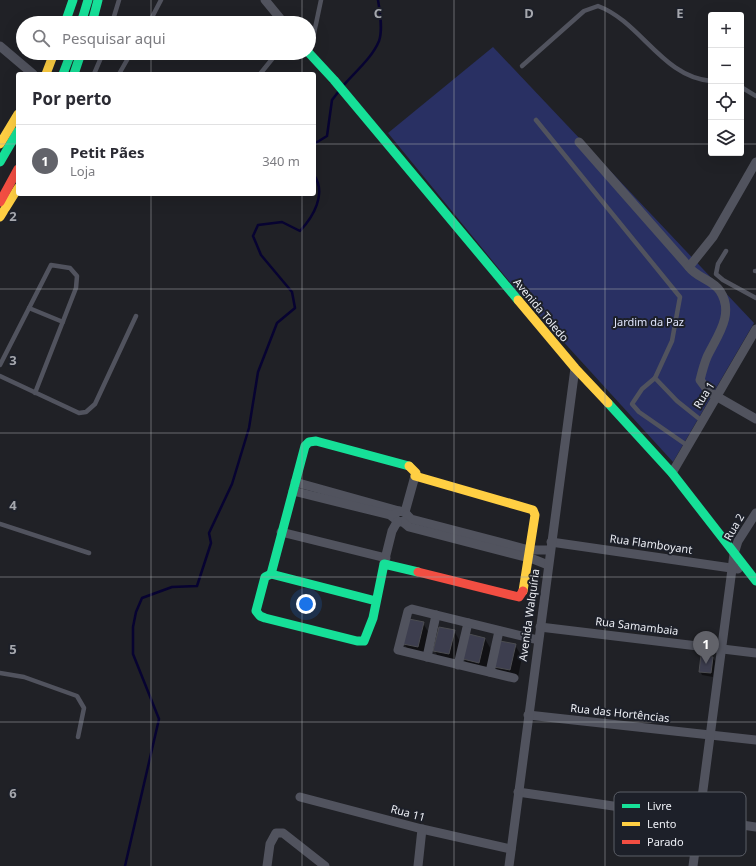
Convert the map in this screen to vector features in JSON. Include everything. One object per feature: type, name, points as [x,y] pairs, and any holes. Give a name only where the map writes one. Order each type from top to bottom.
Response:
[{"type":"main road","points":[[60,16],[65,0]]},
{"type":"main road","points":[[67,16],[73,0]]},
{"type":"main road","points":[[83,16],[88,0]]},
{"type":"main road","points":[[94,16],[98,0]]},
{"type":"main road","points":[[39,72],[43,60]]},
{"type":"main road","points":[[47,72],[51,60]]},
{"type":"main road","points":[[64,72],[68,60]]},
{"type":"main road","points":[[75,72],[79,60]]},
{"type":"main road","name":"Avenida Toledo","points":[[315,60],[334,80],[574,368],[672,473],[756,581]]},
{"type":"main road","points":[[0,144],[16,117]]},
{"type":"main road","points":[[0,153],[16,128]]},
{"type":"main road","points":[[0,162],[16,134]]},
{"type":"main road","points":[[1,200],[16,173]]},
{"type":"main road","points":[[1,200],[16,183]]},
{"type":"main road","points":[[0,217],[16,191]]},
{"type":"main road","points":[[271,574],[281,532],[306,446],[312,441],[410,466],[416,473],[415,476],[533,510],[535,515],[522,594],[519,597],[385,561],[368,636],[364,641],[357,642],[260,616],[256,612],[265,576],[271,574],[376,600]]},
{"type":"street","points":[[265,0],[278,16]]},
{"type":"street","points":[[0,46],[16,60]]},
{"type":"street","points":[[16,60],[31,72]]},
{"type":"street","points":[[578,142],[689,267],[697,275],[717,287],[724,298],[726,308],[723,324],[704,364],[700,380],[709,392],[756,419]]},
{"type":"street","points":[[689,267],[713,237],[756,162]]},
{"type":"street","name":"Rua 1","points":[[672,473],[718,397],[756,329]]},
{"type":"street","name":"Avenida Walquíria","points":[[509,866],[574,368]]},
{"type":"street","points":[[281,532],[385,561],[392,531],[401,517],[415,476]]},
{"type":"street","points":[[294,487],[401,517],[409,527],[528,554],[548,565]]},
{"type":"street","name":"Rua 2","points":[[703,792],[734,554],[738,541],[756,513]]},
{"type":"street","name":"Rua Flamboyant","points":[[528,554],[551,546],[748,570]]},
{"type":"street","points":[[514,678],[398,650],[408,611],[412,609],[538,640]]},
{"type":"street","points":[[427,657],[436,615]]},
{"type":"street","points":[[458,665],[468,623]]},
{"type":"street","name":"Rua Samambaia","points":[[540,627],[756,653]]},
{"type":"street","points":[[490,672],[499,631]]},
{"type":"street","name":"Rua das Hortências","points":[[528,715],[756,740]]},
{"type":"street","points":[[518,792],[614,806]]},
{"type":"street","name":"Rua 11","points":[[300,797],[422,829],[511,850]]},
{"type":"street","points":[[746,825],[756,827]]},
{"type":"street","points":[[418,866],[422,829]]},
{"type":"street","points":[[267,866],[272,838],[276,833],[283,833],[325,866]]},
{"type":"street","name":"Rua 2","points":[[693,866],[694,856]]},
{"type":"lane","points":[[114,16],[119,0]]},
{"type":"lane","points":[[153,16],[161,0]]},
{"type":"lane","points":[[316,24],[321,0]]},
{"type":"lane","points":[[522,66],[584,11],[598,6],[614,14],[648,46],[684,74],[694,78],[708,80]]},
{"type":"lane","points":[[95,72],[100,60]]},
{"type":"lane","points":[[120,72],[127,60]]},
{"type":"lane","points":[[262,72],[271,60]]},
{"type":"lane","points":[[744,89],[756,96]]},
{"type":"lane","points":[[536,120],[680,297],[672,341],[655,378],[642,389],[632,404],[639,412],[688,446]]},
{"type":"lane","points":[[726,251],[718,264],[716,274],[728,283],[756,298]]},
{"type":"lane","points":[[0,365],[51,265],[70,268],[77,276],[76,288],[35,392]]},
{"type":"lane","points":[[29,308],[63,322]]},
{"type":"lane","points":[[0,376],[79,413],[86,412],[95,404],[136,316]]},
{"type":"lane","points":[[655,378],[677,401],[702,422]]},
{"type":"lane","points":[[0,524],[90,553]]},
{"type":"lane","points":[[0,673],[24,677],[77,696],[84,708],[78,737]]},
{"type":"green space","name":"Jardim da Paz","points":[[493,47],[754,323],[673,462],[518,292],[388,133]]},
{"type":"building","points":[[409,619],[424,622],[418,647],[403,644]]},
{"type":"building","points":[[439,627],[455,630],[449,654],[433,651]]},
{"type":"building","points":[[469,634],[485,638],[479,663],[463,659]]},
{"type":"building","points":[[500,641],[516,644],[510,670],[494,667]]},
{"type":"building","points":[[701,655],[713,657],[711,673],[699,672]]},
{"type":"waterway","points":[[343,86],[368,59],[379,41],[381,26],[378,0]]},
{"type":"waterway","points":[[316,143],[327,136],[332,100],[339,91]]},
{"type":"waterway","points":[[125,866],[159,719],[133,654],[133,627],[136,612],[142,598],[172,587],[197,586],[211,543],[209,533],[232,484],[249,428],[258,372],[277,323],[295,308],[292,292],[261,255],[253,236],[258,225],[282,222],[300,231],[310,219],[317,205],[319,190],[316,178]]},
{"type":"traffic: fast","points":[[67,16],[73,0]]},
{"type":"traffic: fast","points":[[83,16],[88,0]]},
{"type":"traffic: fast","points":[[94,16],[98,0]]},
{"type":"traffic: fast","points":[[64,72],[68,60]]},
{"type":"traffic: fast","points":[[75,72],[79,60]]},
{"type":"traffic: fast","points":[[315,60],[334,80],[518,300]]},
{"type":"traffic: fast","points":[[0,162],[16,134]]},
{"type":"traffic: fast","points":[[608,403],[672,473],[756,581]]},
{"type":"traffic: fast","points":[[271,574],[305,446],[309,442],[316,441],[409,466]]},
{"type":"traffic: fast","points":[[376,601],[271,574],[265,577],[256,611],[260,616],[265,618],[357,641],[364,641],[373,618],[384,564],[418,572]]},
{"type":"traffic: slow","points":[[47,72],[51,60]]},
{"type":"traffic: slow","points":[[0,144],[16,117]]},
{"type":"traffic: slow","points":[[0,217],[16,191]]},
{"type":"traffic: slow","points":[[518,300],[575,368],[608,403]]},
{"type":"traffic: slow","points":[[409,466],[416,473],[415,476],[533,510],[535,515],[523,591]]},
{"type":"traffic: jam","points":[[0,202],[16,173]]},
{"type":"traffic: jam","points":[[418,572],[519,597],[523,591]]},
{"type":"place","name":"Petit Pães","points":[[706,664]]}]
